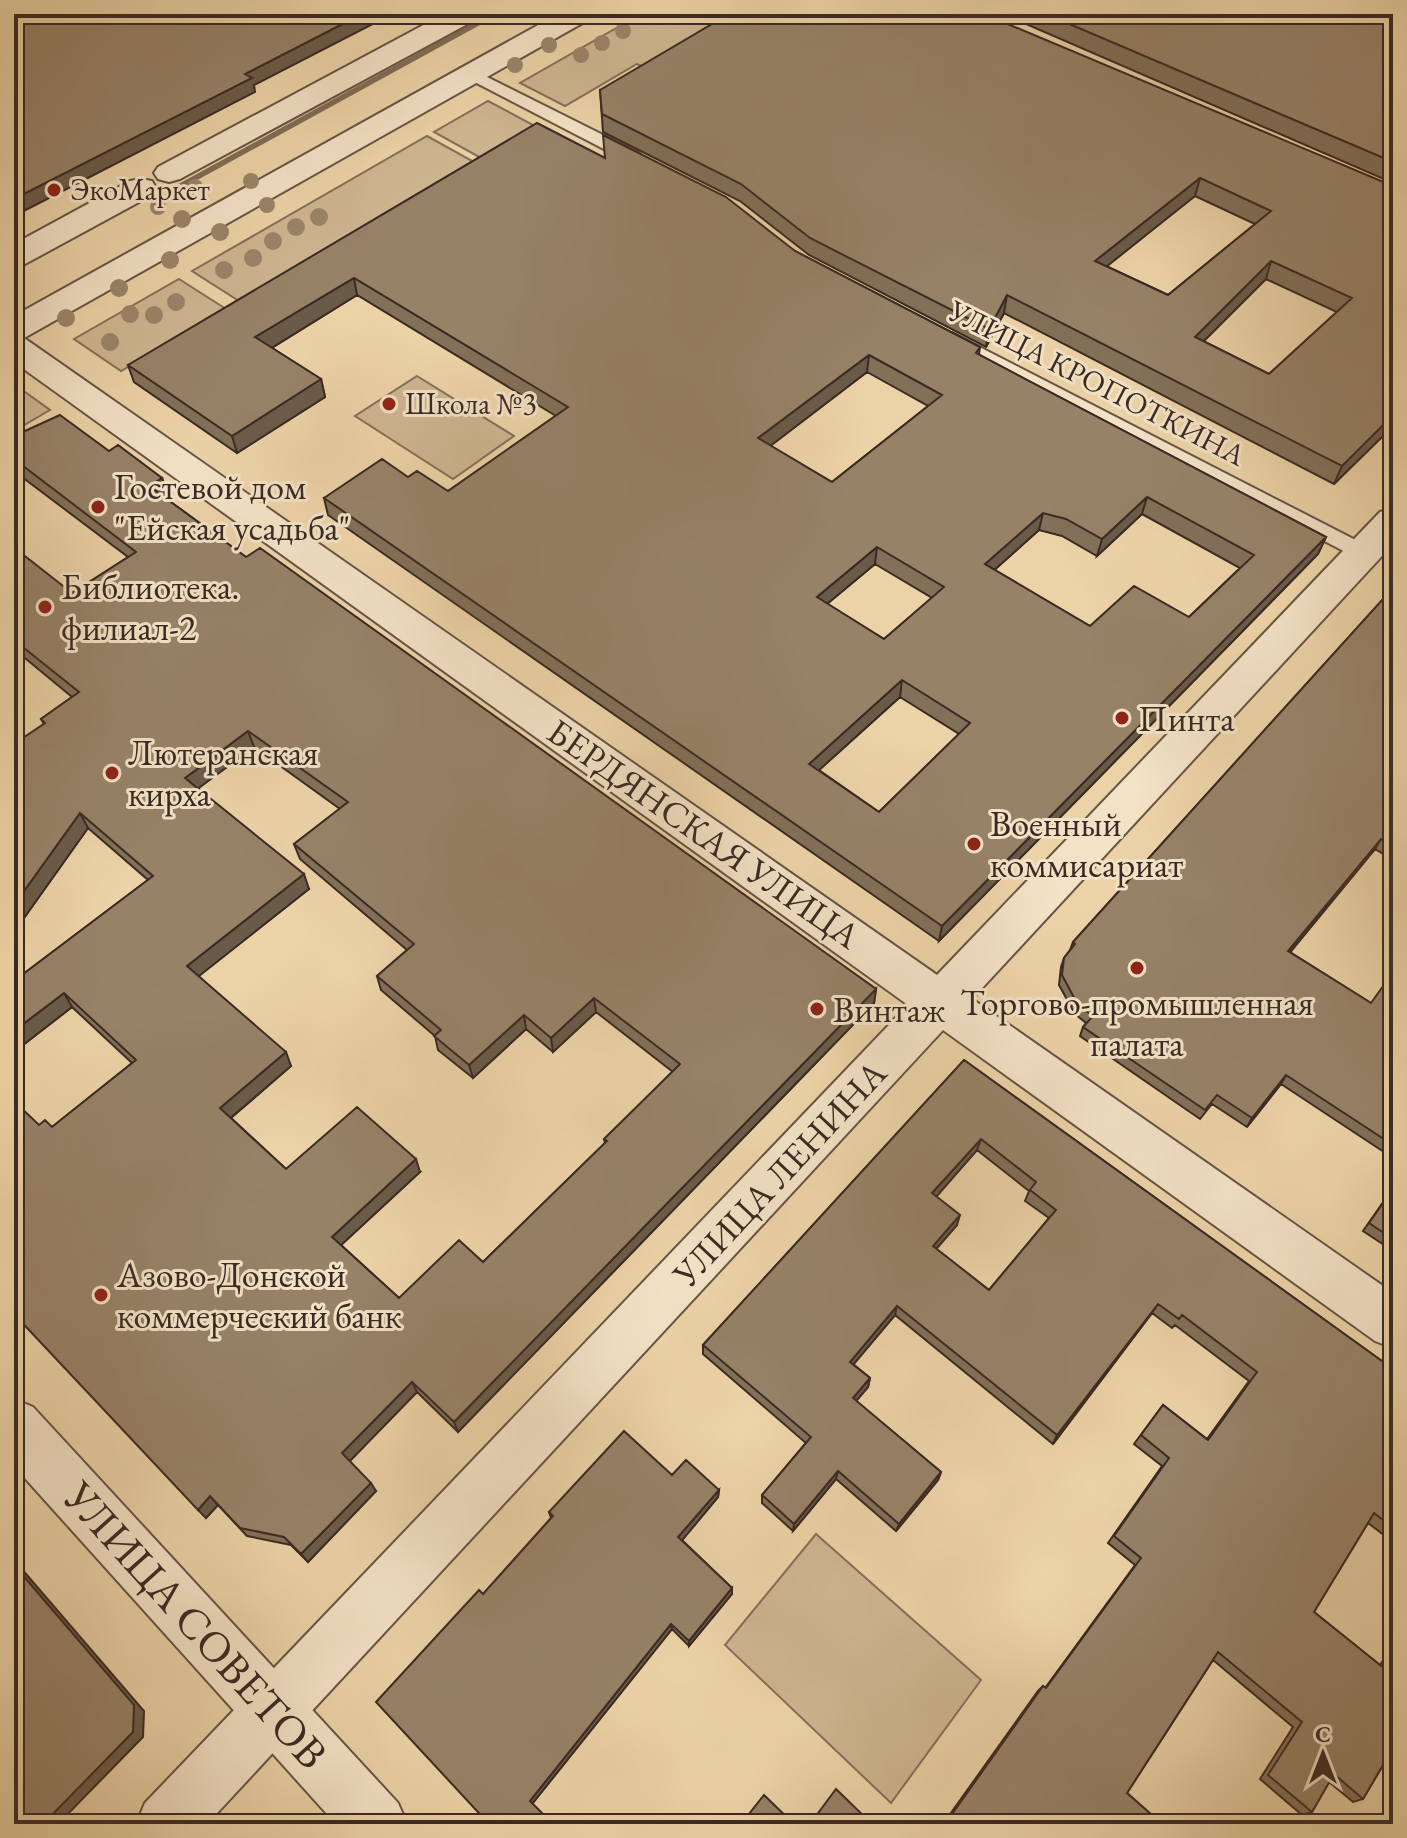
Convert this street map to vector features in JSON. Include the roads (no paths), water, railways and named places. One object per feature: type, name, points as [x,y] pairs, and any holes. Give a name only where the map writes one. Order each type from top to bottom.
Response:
[{"type":"street","points":[[169,173],[465,14]]},
{"type":"street","points":[[14,330],[578,14]]},
{"type":"street","points":[[14,257],[141,188]]},
{"type":"street","name":"БЕРДЯНСКАЯ УЛИЦА","points":[[14,346],[1393,1323]]},
{"type":"street","name":"УЛИЦА ЛЕНИНА","points":[[166,1824],[1378,537]]},
{"type":"street","name":"УЛИЦА СОВЕТОВ","points":[[14,1426],[377,1824]]},
{"type":"lane","points":[[471,74],[653,167]]},
{"type":"lane","name":"УЛИЦА КРОПОТКИНА","points":[[928,327],[1378,537]]},
{"type":"waterway","points":[[178,187],[496,14]]},
{"type":"place","name":"ЭкоМаркет","points":[[54,190]]},
{"type":"place","name":"Школа №3","points":[[389,404]]},
{"type":"place","name":"Гостевой дом \"Ейская усадьба\"","points":[[98,507]]},
{"type":"place","name":"Библиотека. филиал-2","points":[[45,607]]},
{"type":"place","name":"Пинта","points":[[1122,718]]},
{"type":"place","name":"Лютеранская кирха","points":[[112,773]]},
{"type":"place","name":"Военный коммисариат","points":[[974,844]]},
{"type":"place","name":"Торгово-промышленная палата","points":[[1137,968]]},
{"type":"place","name":"Винтаж","points":[[817,1009]]},
{"type":"place","name":"Азово-Донской коммерческий банк","points":[[101,1295]]}]
